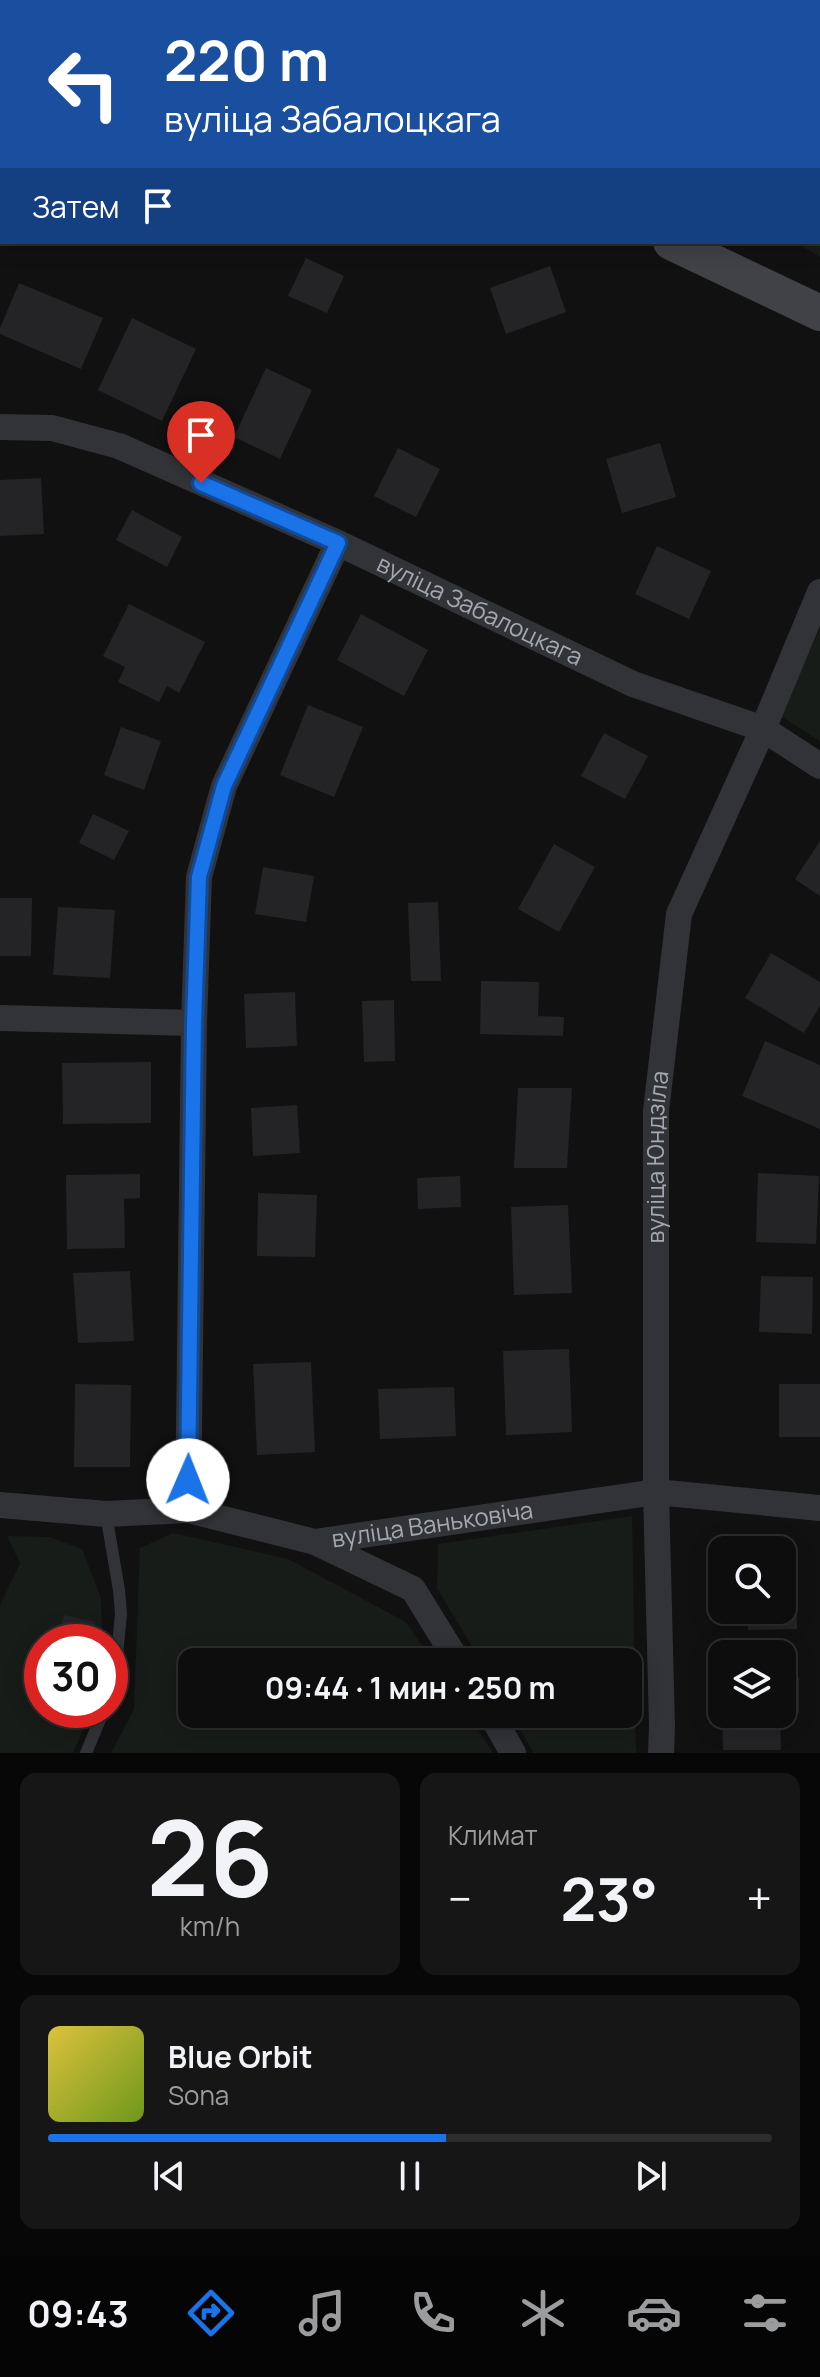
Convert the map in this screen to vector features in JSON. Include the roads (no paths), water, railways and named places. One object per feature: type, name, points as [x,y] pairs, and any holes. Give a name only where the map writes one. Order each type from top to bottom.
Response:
[{"type":"street","points":[[675,244],[820,313]]},
{"type":"street","name":"вуліца Забалоцкага","points":[[0,427],[52,428],[119,446],[338,543],[633,684],[763,729],[820,766]]},
{"type":"street","points":[[188,1510],[194,1023],[199,877],[224,786],[338,543]]},
{"type":"street","name":"вуліца Юндзіла","points":[[661,1753],[656,1492],[656,1111],[679,914],[763,729],[820,592]]},
{"type":"street","points":[[0,1018],[194,1023]]},
{"type":"street","name":"вуліца Ваньковіча","points":[[0,1505],[106,1514],[188,1510],[315,1542],[656,1492],[820,1508]]},
{"type":"street","points":[[315,1542],[413,1589],[449,1648]]},
{"type":"street","points":[[499,1728],[513,1753]]},
{"type":"lane","points":[[106,1514],[119,1590],[120,1624]]},
{"type":"lane","points":[[86,1753],[96,1728]]}]
